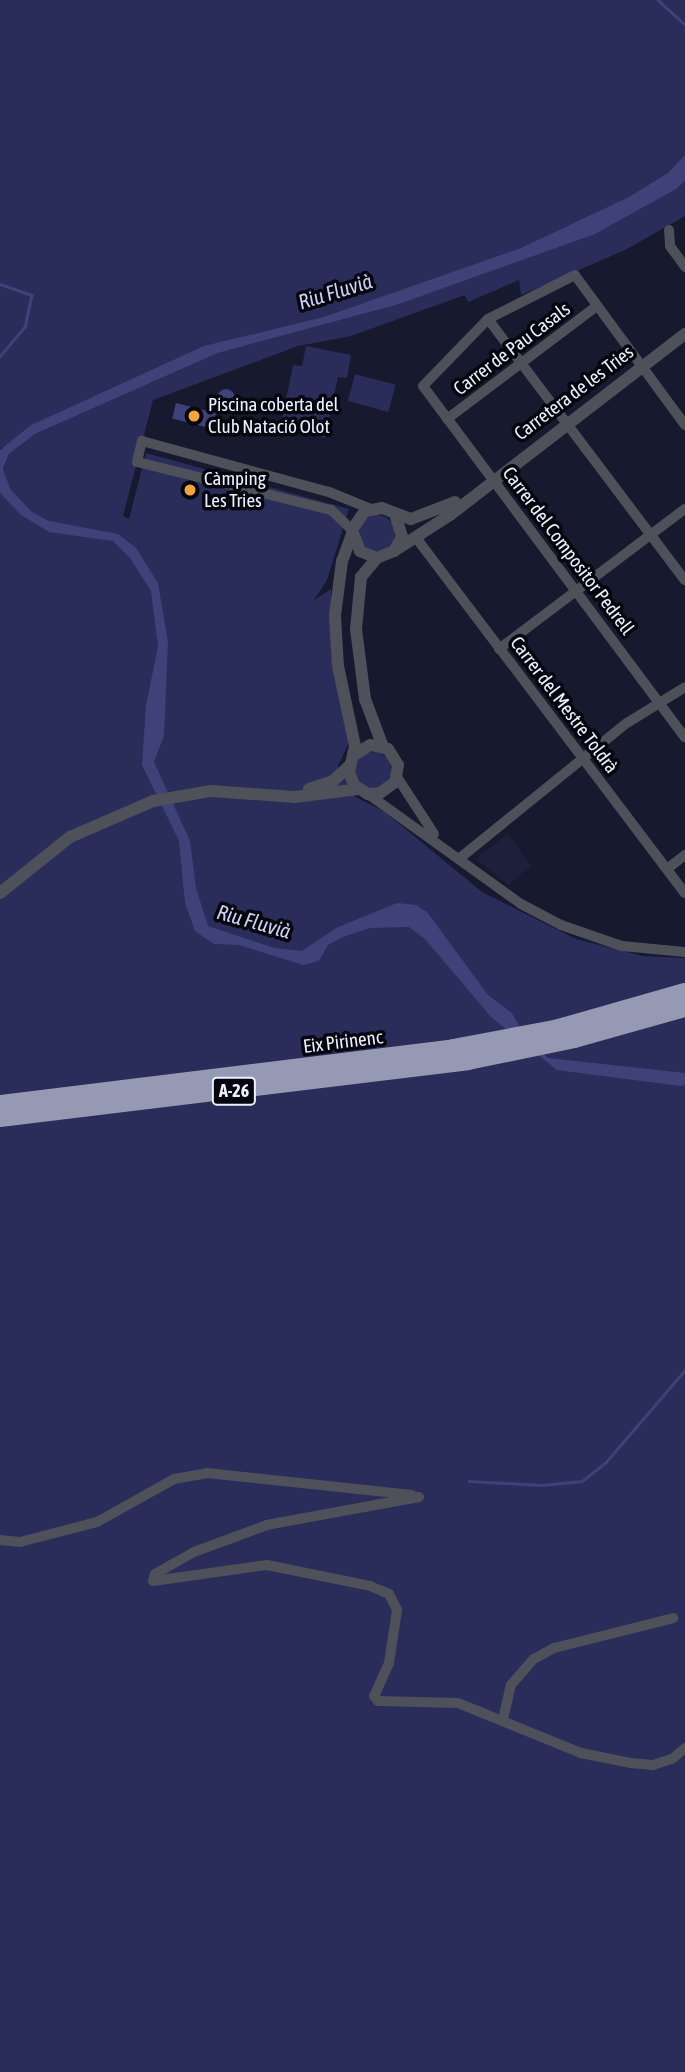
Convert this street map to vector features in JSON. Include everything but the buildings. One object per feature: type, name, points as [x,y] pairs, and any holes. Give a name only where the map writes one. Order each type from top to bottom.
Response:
[{"type":"highway","name":"Eix Pirinenc","points":[[0,1118],[468,1061],[587,1028],[685,992]]},
{"type":"highway","name":"Eix Pirinenc","points":[[0,1104],[453,1048],[587,1028],[685,1008]]},
{"type":"street","points":[[669,230],[670,246],[685,267]]},
{"type":"street","points":[[685,425],[575,275],[488,318],[685,580]]},
{"type":"street","name":"Carrer de Pau Casals","points":[[447,419],[597,306]]},
{"type":"street","name":"Carrer del Compositor Pedrell","points":[[488,318],[423,386],[489,481],[576,591],[685,737]]},
{"type":"street","name":"Carretera de les Tries","points":[[394,551],[416,539],[685,334]]},
{"type":"street","points":[[377,558],[360,551],[352,532],[331,510],[136,462],[142,441],[329,492],[371,509],[382,508],[396,517],[402,532],[394,551],[377,558],[359,585],[356,629],[365,699],[383,747],[396,759],[397,777],[438,840]]},
{"type":"street","name":"Carretera de les Tries","points":[[396,517],[411,519],[446,509],[479,483],[489,481]]},
{"type":"street","points":[[371,509],[356,519],[342,561],[335,616],[338,666],[352,760],[351,779],[364,792],[438,840],[521,904],[580,933],[643,950],[685,952]]},
{"type":"street","points":[[499,649],[685,509]]},
{"type":"street","name":"Carrer del Mestre Toldrà","points":[[416,539],[685,893]]},
{"type":"street","points":[[460,858],[557,783],[582,758],[685,687]]},
{"type":"street","points":[[265,793],[320,787],[364,747],[383,747]]},
{"type":"street","points":[[0,894],[35,862],[84,828],[153,801],[230,791],[295,797],[386,791],[397,777]]},
{"type":"street","points":[[667,869],[685,855]]},
{"type":"street","points":[[0,1540],[20,1542],[97,1522],[174,1479],[207,1473],[419,1497],[267,1525],[194,1552],[155,1574],[153,1581],[267,1565],[370,1586],[389,1594],[397,1610],[390,1663],[374,1696],[378,1701],[443,1700],[503,1720],[581,1753],[630,1763],[653,1765],[672,1759],[685,1748]]},
{"type":"street","points":[[503,1720],[511,1685],[534,1659],[554,1648],[673,1618]]},
{"type":"shaded area","points":[[0,0],[685,0],[685,216],[625,250],[521,295],[519,280],[468,302],[465,295],[351,336],[298,346],[153,400],[123,516],[129,519],[146,453],[349,509],[327,580],[314,600],[331,589],[332,665],[349,742],[338,766],[354,796],[385,812],[482,892],[576,939],[643,956],[685,958],[685,2072],[0,2072],[0,466],[3,471],[9,454],[35,434],[218,353],[396,305],[195,351],[80,403],[0,449]]},
{"type":"shaded area","points":[[306,346],[351,355],[347,378],[338,377],[325,438],[280,429],[293,365],[302,366]]},
{"type":"shaded area","points":[[355,374],[396,385],[388,412],[348,401]]},
{"type":"shaded area","points":[[377,515],[390,520],[395,533],[390,546],[377,551],[364,546],[359,533],[364,520]]},
{"type":"shaded area","points":[[373,752],[386,757],[391,770],[386,783],[373,788],[360,783],[355,770],[360,757]]},
{"type":"shaded area","points":[[508,834],[531,866],[508,885],[476,859]]},
{"type":"water","points":[[685,155],[685,180],[676,189],[595,234],[396,305],[218,353],[35,434],[9,454],[3,469],[10,489],[32,512],[49,521],[118,534],[136,548],[158,583],[168,642],[164,736],[154,762],[190,841],[196,888],[208,926],[274,948],[302,951],[338,927],[397,903],[416,905],[427,912],[488,995],[512,1013],[526,1039],[548,1058],[685,1073],[685,1085],[680,1086],[557,1070],[491,1017],[425,939],[409,927],[370,928],[343,937],[328,945],[319,961],[303,965],[239,945],[214,944],[195,931],[185,903],[179,841],[142,765],[146,705],[158,647],[151,591],[130,558],[113,541],[49,532],[21,515],[0,493],[0,450],[31,425],[204,346],[324,317],[521,248],[629,197],[668,173]]},
{"type":"water","points":[[222,389],[230,389],[235,398],[233,405],[222,407],[217,402],[217,394]]},
{"type":"water","name":"Piscina coberta del Club Natació Olot","points":[[176,403],[216,413],[212,428],[172,419]]},
{"type":"waterway","points":[[658,0],[685,24]]},
{"type":"waterway","points":[[0,284],[32,295],[25,327],[0,357]]},
{"type":"waterway","points":[[469,1481],[542,1485],[582,1481],[605,1463],[685,1370]]},
{"type":"place","name":"Piscina coberta del Club Natació Olot","points":[[194,416]]},
{"type":"place","name":"Càmping Les Tries","points":[[190,490]]},
{"type":"water label","name":"Riu Fluvià","points":[[335,291]]},
{"type":"water label","name":"Riu Fluvià","points":[[254,921]]}]
